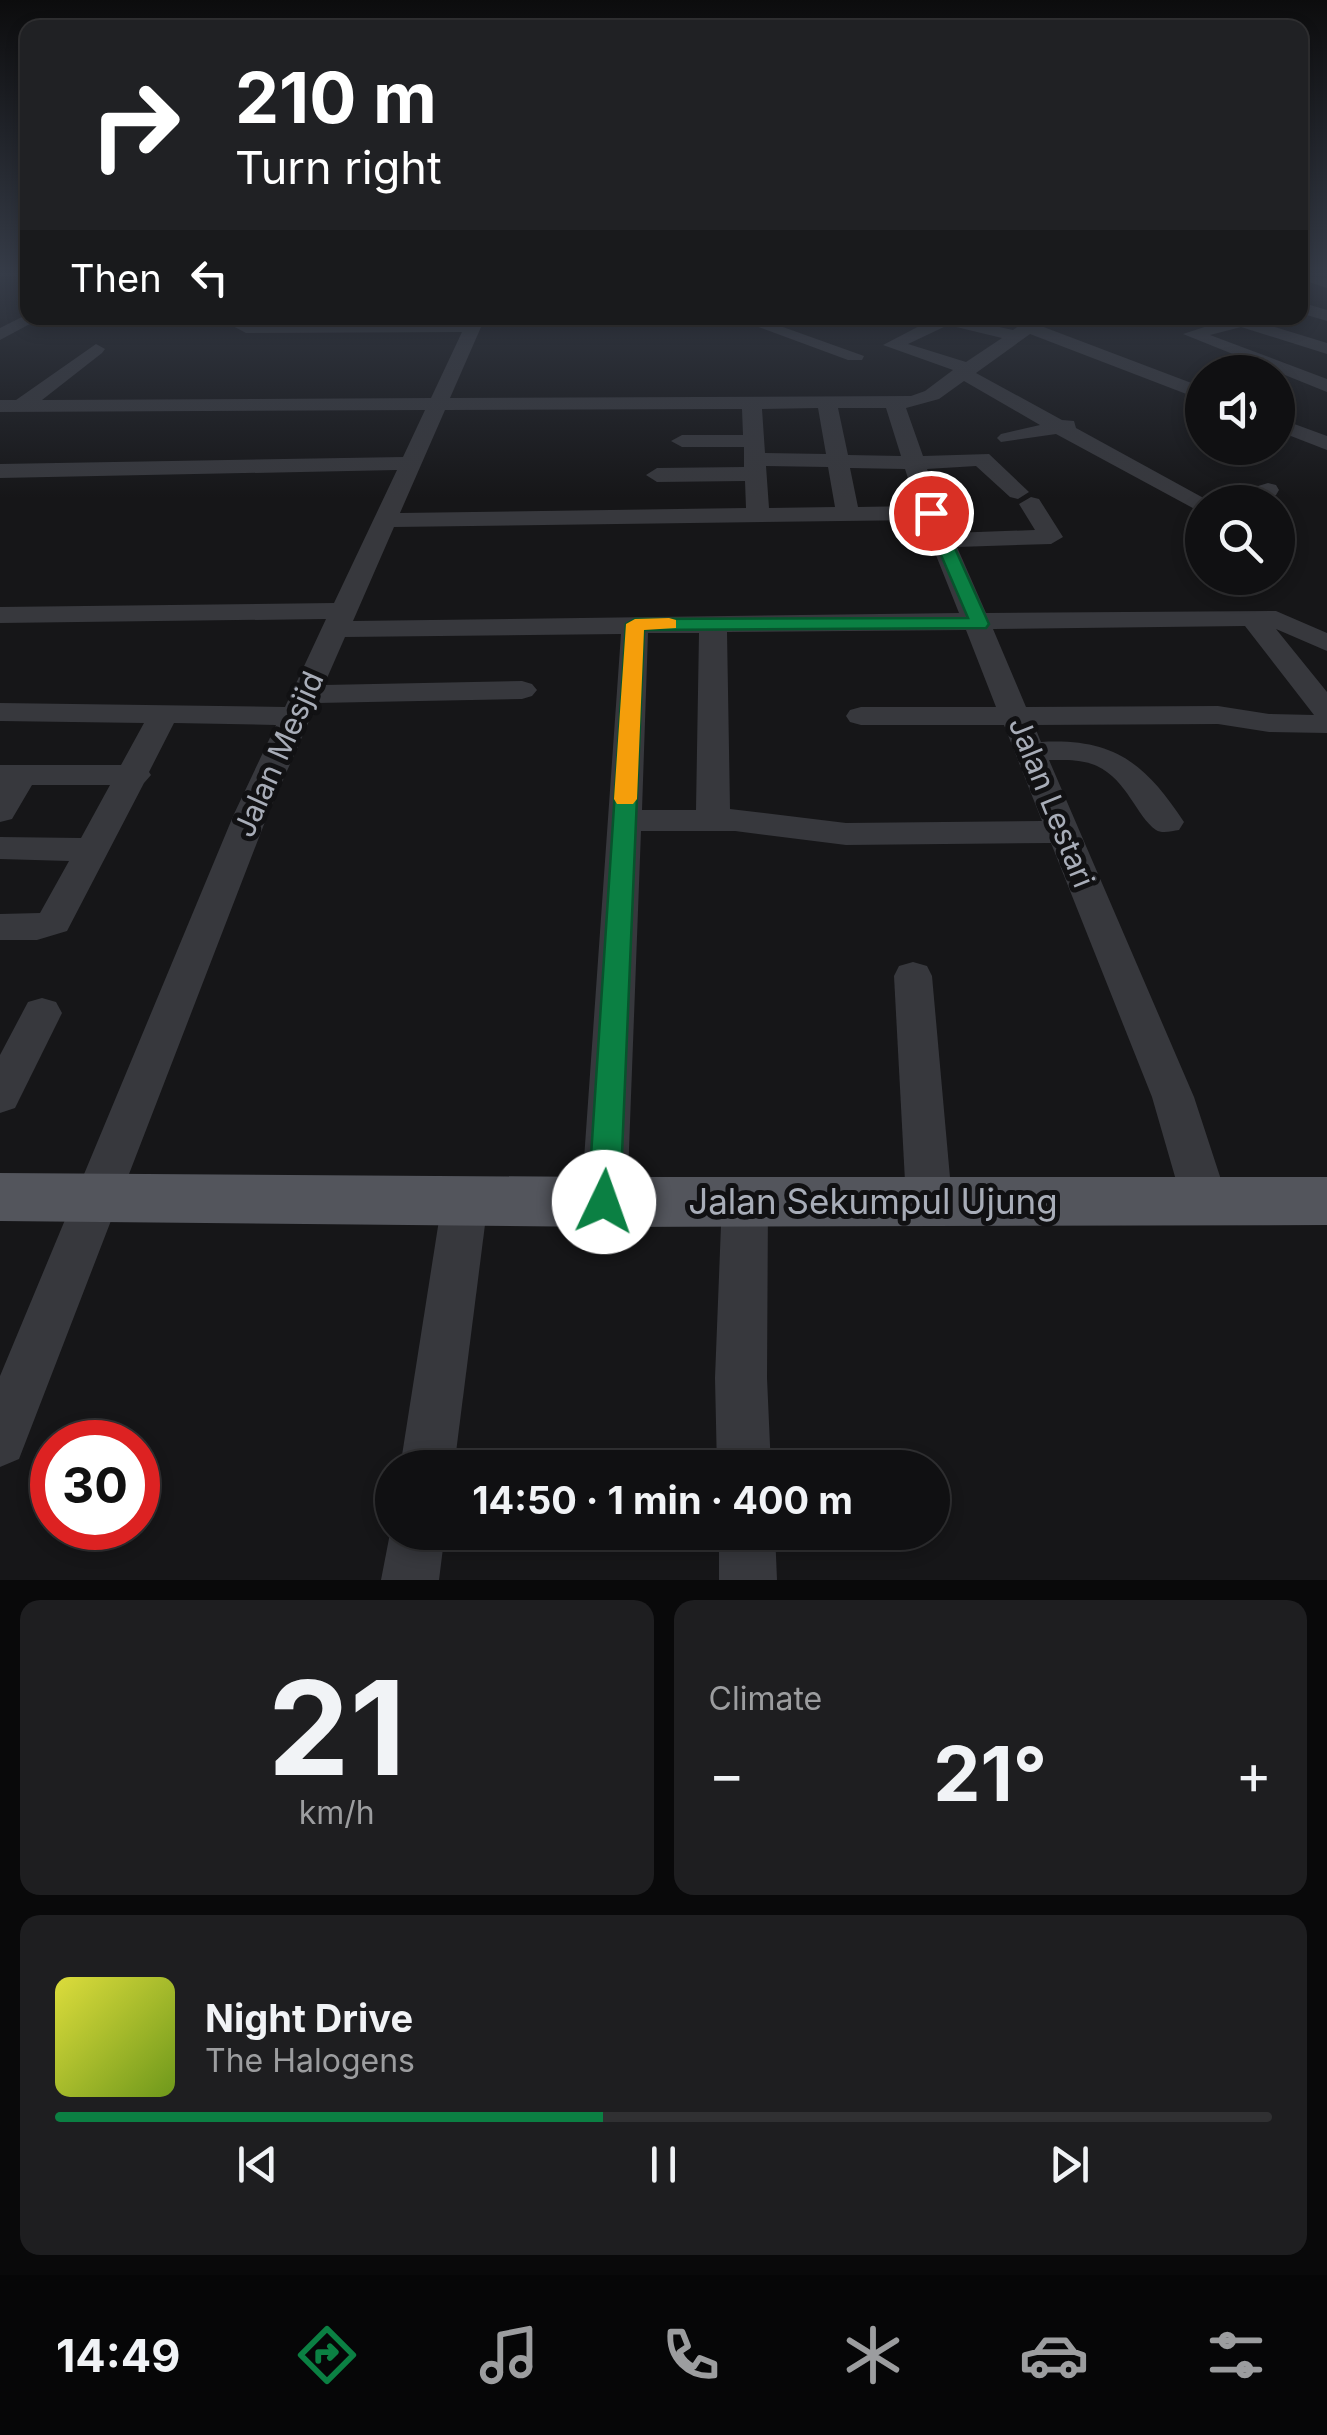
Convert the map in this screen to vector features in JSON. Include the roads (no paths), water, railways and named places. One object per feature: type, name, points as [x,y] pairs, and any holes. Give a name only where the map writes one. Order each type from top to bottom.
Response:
[{"type":"main road","name":"Jalan Sekumpul Ujung","points":[[0,1197],[604,1202],[1327,1201]]},
{"type":"street","points":[[10,406],[96,350]]},
{"type":"street","name":"Jalan Mesjid","points":[[0,1440],[251,814],[463,350]]},
{"type":"street","points":[[837,350],[855,356]]},
{"type":"street","points":[[906,350],[964,370],[1185,497]]},
{"type":"street","points":[[10,406],[894,403],[924,399],[995,350]]},
{"type":"street","points":[[1088,350],[1185,387]]},
{"type":"street","points":[[1232,350],[1327,386]]},
{"type":"street","points":[[1295,378],[1327,368]]},
{"type":"street","name":"Jalan Lestari","points":[[894,403],[938,527],[980,624],[1027,752],[1173,1097],[1206,1201]]},
{"type":"street","points":[[827,404],[848,514]]},
{"type":"street","points":[[752,405],[758,515]]},
{"type":"street","points":[[1008,438],[1082,421]]},
{"type":"street","points":[[1295,431],[1327,444]]},
{"type":"street","points":[[682,441],[754,458]]},
{"type":"street","points":[[383,520],[848,514],[1052,537],[1024,498],[979,457],[914,463],[754,458],[657,475]]},
{"type":"street","points":[[0,471],[404,474]]},
{"type":"street","points":[[231,485],[404,474]]},
{"type":"street","points":[[0,615],[635,624],[980,624],[1253,618],[1276,619],[1327,643]]},
{"type":"street","points":[[1253,618],[1327,712]]},
{"type":"street","points":[[604,1202],[635,624]]},
{"type":"street","points":[[713,624],[714,820]]},
{"type":"street","points":[[0,712],[164,714],[522,690]]},
{"type":"street","points":[[0,926],[38,927],[54,922],[164,714]]},
{"type":"street","points":[[861,716],[1218,715],[1269,723],[1327,724]]},
{"type":"street","points":[[1027,752],[1075,748],[1099,752],[1139,781],[1167,822]]},
{"type":"street","points":[[0,812],[11,775],[135,775]]},
{"type":"street","points":[[624,821],[714,820],[782,824],[846,834],[1063,832]]},
{"type":"street","points":[[0,848],[94,850]]},
{"type":"street","points":[[913,976],[928,1200]]},
{"type":"street","points":[[0,1096],[42,1014]]},
{"type":"street","points":[[743,1450],[745,1200]]},
{"type":"street","points":[[430,1450],[466,1201]]},
{"type":"street","points":[[410,1580],[414,1550]]},
{"type":"street","points":[[747,1550],[748,1580]]}]
